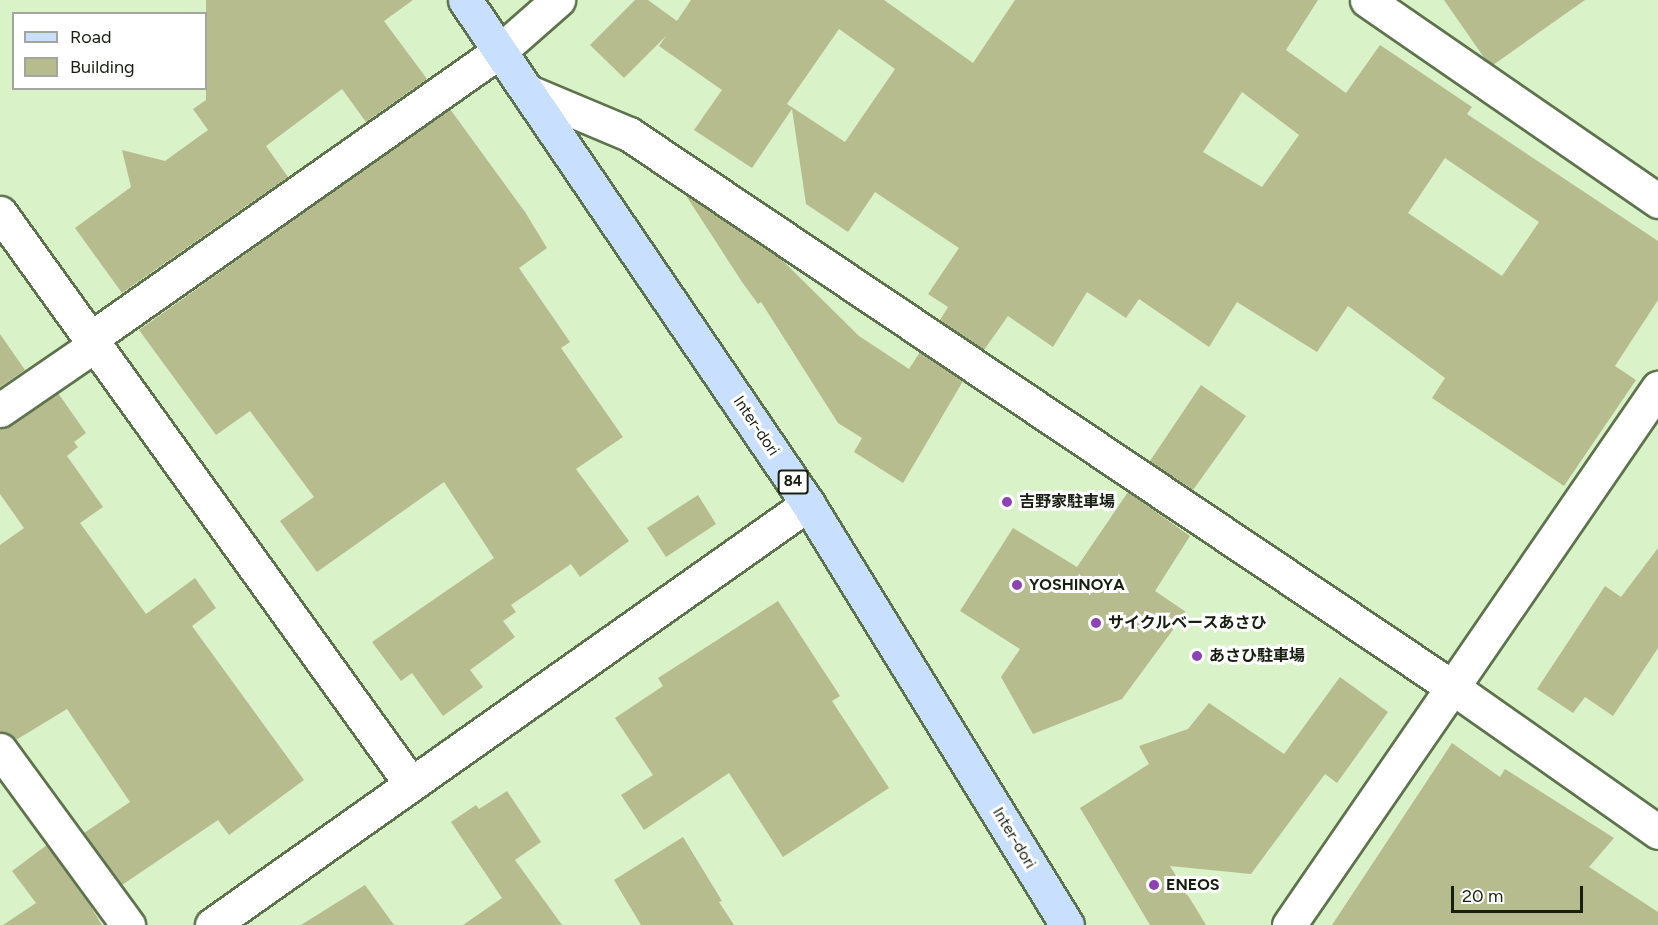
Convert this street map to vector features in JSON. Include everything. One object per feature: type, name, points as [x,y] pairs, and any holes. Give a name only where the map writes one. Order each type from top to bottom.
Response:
[{"type":"main road","name":"Inter-dori","points":[[465,0],[808,504],[1067,925]]},
{"type":"street","points":[[0,410],[501,50],[558,0]]},
{"type":"street","points":[[1367,0],[1658,201]]},
{"type":"street","points":[[529,92],[629,134],[1452,687],[1658,832]]},
{"type":"street","points":[[0,213],[411,784]]},
{"type":"street","points":[[1289,925],[1658,388]]},
{"type":"street","points":[[212,925],[808,504]]},
{"type":"street","points":[[0,750],[128,925]]},
{"type":"building","points":[[206,0],[413,0],[384,21],[427,79],[366,122],[342,89],[266,146],[288,177],[122,293],[75,228],[131,187],[122,150],[165,161],[208,130],[193,109],[206,100]]},
{"type":"building","points":[[635,0],[648,0],[677,21],[691,0],[884,0],[973,63],[1015,0],[1318,0],[1286,50],[1346,93],[1380,45],[1472,107],[1467,114],[1658,241],[1658,300],[1615,366],[1636,380],[1564,486],[1432,398],[1445,378],[1348,306],[1317,352],[1237,302],[1209,347],[1139,299],[1126,318],[1087,292],[1053,347],[1008,316],[984,350],[940,320],[948,307],[928,294],[959,248],[875,192],[848,232],[806,204],[792,109],[752,168],[694,130],[722,90],[659,46],[666,36],[624,78],[590,45]],"holes":[[[839,29],[895,69],[845,142],[787,104]],[[1242,92],[1299,135],[1262,187],[1203,152]],[[1445,158],[1539,222],[1502,276],[1408,213]]]},
{"type":"building","points":[[1444,0],[1585,0],[1493,65],[1485,59]]},
{"type":"building","points":[[450,109],[525,212],[547,248],[519,268],[570,342],[561,348],[623,437],[576,469],[629,541],[580,577],[571,564],[511,605],[516,612],[503,621],[515,637],[470,670],[483,687],[443,716],[412,673],[401,681],[372,642],[494,558],[444,482],[317,572],[280,521],[314,497],[250,411],[216,435],[139,330]]},
{"type":"building","points":[[685,194],[780,258],[859,336],[909,369],[920,352],[963,381],[903,483],[854,452],[862,438],[838,423],[761,302],[758,304],[742,282]]},
{"type":"building","points":[[0,334],[25,370],[0,387]]},
{"type":"building","points":[[1201,385],[1246,416],[1193,490],[1150,461]]},
{"type":"building","points":[[58,393],[86,433],[74,442],[78,447],[67,456],[103,507],[80,523],[146,614],[195,578],[216,608],[192,626],[304,780],[229,835],[218,820],[122,885],[84,833],[130,802],[67,709],[16,740],[8,733],[0,732],[0,545],[24,528],[0,494],[0,429],[11,425]]},
{"type":"building","points":[[1128,492],[1190,536],[1155,591],[1186,612],[1122,699],[1033,734],[1001,677],[1020,649],[960,611],[1013,528],[1077,567]]},
{"type":"building","points":[[698,495],[716,524],[666,557],[647,528]]},
{"type":"building","points":[[1658,548],[1658,648],[1613,716],[1585,697],[1573,713],[1537,689],[1605,586],[1621,597]]},
{"type":"building","points":[[778,601],[840,696],[832,701],[889,788],[783,857],[729,773],[644,830],[621,795],[653,775],[615,718],[663,686],[658,678]]},
{"type":"building","points":[[1340,677],[1388,712],[1337,783],[1325,774],[1251,874],[1170,866],[1206,925],[1150,925],[1080,808],[1149,764],[1139,746],[1188,729],[1209,703],[1284,754]]},
{"type":"building","points":[[1452,743],[1500,777],[1505,769],[1614,838],[1589,867],[1658,912],[1658,925],[1332,925]]},
{"type":"building","points":[[507,791],[541,842],[515,860],[562,925],[463,925],[502,898],[451,822],[476,805],[479,809]]},
{"type":"building","points":[[683,837],[734,925],[641,925],[614,880]]},
{"type":"building","points":[[47,845],[102,925],[3,925],[36,903],[12,871]]},
{"type":"building","points":[[365,885],[394,925],[301,925]]},
{"type":"place","name":"吉野家駐車場","points":[[1007,502]]},
{"type":"place","name":"YOSHINOYA","points":[[1017,585]]},
{"type":"place","name":"サイクルベースあさひ","points":[[1096,623]]},
{"type":"place","name":"あさひ駐車場","points":[[1197,656]]},
{"type":"place","name":"ENEOS","points":[[1154,885]]}]
